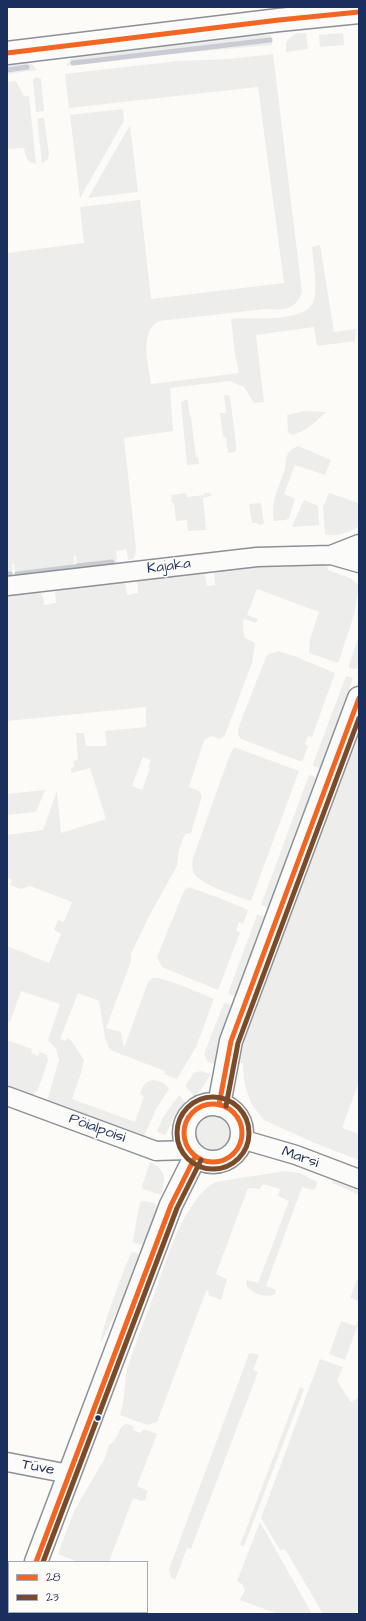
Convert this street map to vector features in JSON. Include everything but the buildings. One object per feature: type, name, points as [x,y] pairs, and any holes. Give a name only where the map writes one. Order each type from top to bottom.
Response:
[{"type":"street","points":[[7,53],[278,13],[359,12]]},
{"type":"street","name":"Kajaka","points":[[331,555],[359,544]]},
{"type":"street","name":"Kajaka","points":[[7,586],[257,557],[331,555],[359,563]]},
{"type":"street","points":[[219,1105],[231,1041],[359,698]]},
{"type":"street","name":"Pöialpoisi","points":[[7,1096],[156,1151],[192,1153]]},
{"type":"street","points":[[209,1105],[219,1105],[228,1109],[237,1118],[242,1130],[241,1139],[238,1148],[231,1156],[214,1162],[204,1161],[192,1153],[185,1141],[184,1131],[186,1122],[192,1113],[200,1108],[209,1105]]},
{"type":"street","name":"Marsi","points":[[241,1139],[296,1155],[359,1179]]},
{"type":"street","points":[[36,1561],[192,1153]]},
{"type":"street","name":"Tüve","points":[[7,1462],[69,1474]]},
{"type":"shaded area","points":[[298,33],[306,33],[308,49],[286,52],[286,42]]},
{"type":"shaded area","points":[[343,33],[344,45],[320,47],[319,35]]},
{"type":"shaded area","points":[[249,35],[271,35],[272,45],[138,57],[66,66],[71,58],[79,54]]},
{"type":"shaded area","points":[[273,54],[302,292],[296,303],[288,308],[265,309],[159,321],[153,326],[147,341],[146,350],[151,384],[239,373],[231,319],[277,318],[301,313],[309,308],[314,300],[316,288],[312,247],[320,245],[334,332],[356,329],[355,341],[317,346],[314,327],[256,335],[264,402],[254,403],[244,387],[230,381],[170,388],[173,431],[124,438],[136,548],[133,559],[128,560],[126,549],[116,551],[117,562],[115,565],[77,569],[76,556],[74,556],[75,570],[16,577],[14,564],[12,564],[13,576],[7,578],[7,253],[84,243],[80,207],[140,200],[151,299],[284,283],[258,87],[69,108],[65,74],[178,61],[229,59]]},
{"type":"shaded area","points":[[24,62],[32,64],[37,70],[7,74],[7,64]]},
{"type":"shaded area","points":[[36,77],[41,79],[44,111],[36,112],[33,80]]},
{"type":"shaded area","points":[[16,81],[24,96],[29,96],[36,164],[28,160],[24,148],[7,149],[7,82]]},
{"type":"shaded area","points":[[123,109],[124,121],[80,198],[70,115]]},
{"type":"shaded area","points":[[37,118],[44,118],[49,154],[48,159],[42,163]]},
{"type":"shaded area","points":[[130,125],[138,192],[88,198]]},
{"type":"shaded area","points":[[224,395],[230,396],[236,445],[236,450],[234,452],[228,453],[226,437],[223,437],[220,413],[226,413]]},
{"type":"shaded area","points":[[186,399],[188,401],[191,417],[196,457],[198,457],[199,464],[187,465],[181,403]]},
{"type":"shaded area","points":[[305,411],[326,412],[306,429],[291,435],[288,432],[287,415]]},
{"type":"shaded area","points":[[298,446],[331,460],[325,475],[295,465],[284,494],[295,499],[289,518],[286,520],[274,521],[274,500],[285,469],[286,457],[290,451]]},
{"type":"shaded area","points":[[186,493],[187,497],[210,493],[211,496],[203,498],[206,530],[188,531],[187,520],[176,521],[174,503],[172,503],[171,495]]},
{"type":"shaded area","points":[[329,493],[359,503],[359,526],[343,534],[325,534],[323,507]]},
{"type":"shaded area","points":[[304,500],[318,506],[319,525],[292,526]]},
{"type":"shaded area","points":[[261,503],[264,524],[259,525],[252,523],[249,504]]},
{"type":"shaded area","points":[[309,563],[327,565],[328,570],[350,578],[359,585],[354,615],[338,663],[309,653],[310,639],[319,612],[257,589],[247,615],[258,619],[256,623],[245,619],[243,621],[244,637],[255,643],[252,663],[225,735],[221,739],[211,736],[204,740],[189,787],[199,791],[202,796],[191,833],[185,834],[179,849],[177,866],[149,916],[131,954],[131,961],[106,1028],[121,1032],[124,1048],[148,982],[153,978],[174,983],[214,999],[196,1047],[177,1079],[164,1074],[165,1071],[110,1050],[105,1038],[99,1001],[78,993],[60,1039],[66,1041],[67,1038],[71,1040],[84,1060],[72,1099],[135,1122],[144,1096],[140,1094],[144,1085],[147,1082],[154,1080],[167,1086],[169,1089],[156,1109],[142,1141],[50,1104],[47,1101],[59,1060],[56,1049],[48,1040],[60,1004],[21,991],[10,1022],[7,1021],[7,946],[49,963],[61,934],[54,930],[58,920],[64,922],[72,902],[30,886],[21,889],[10,885],[12,880],[7,877],[7,835],[43,830],[57,791],[61,833],[106,819],[90,768],[71,773],[71,768],[74,767],[73,761],[78,760],[76,733],[84,733],[86,746],[107,746],[105,731],[146,727],[146,707],[7,721],[7,594],[39,590],[43,597],[44,605],[56,603],[56,589],[125,581],[127,595],[138,593],[137,579],[203,572],[207,586],[215,585],[214,574],[218,570]],"holes":[[[143,757],[151,760],[148,767],[150,768],[142,790],[132,786]]]},
{"type":"shaded area","points":[[359,636],[359,661],[357,668],[349,668],[349,665]]},
{"type":"shaded area","points":[[278,651],[335,673],[312,737],[308,736],[305,744],[308,746],[302,762],[241,739],[238,735],[239,726],[266,657],[269,654]]},
{"type":"shaded area","points":[[346,676],[353,678],[320,768],[313,766],[313,764]]},
{"type":"shaded area","points":[[359,727],[359,1082],[342,1128],[359,1134],[359,1160],[312,1142],[264,1120],[252,1105],[244,1080],[243,1063],[240,1063],[245,1036]]},
{"type":"shaded area","points":[[234,747],[299,771],[251,901],[200,880],[193,872],[192,867],[193,858],[229,757]]},
{"type":"shaded area","points":[[309,775],[316,777],[268,908],[261,905]]},
{"type":"shaded area","points":[[45,790],[36,812],[7,815],[7,794]]},
{"type":"shaded area","points":[[189,887],[248,910],[243,924],[239,922],[236,930],[240,933],[218,990],[162,967],[157,957],[184,891]]},
{"type":"shaded area","points":[[257,915],[264,916],[236,995],[233,996],[228,993]]},
{"type":"shaded area","points":[[224,1003],[232,1005],[214,1064],[208,1062],[204,1054]]},
{"type":"shaded area","points":[[7,1040],[32,1049],[31,1053],[38,1056],[40,1052],[47,1055],[48,1061],[37,1092],[35,1091],[33,1096],[7,1086]]},
{"type":"shaded area","points":[[200,1071],[211,1074],[201,1090],[194,1096],[185,1086],[194,1073]]},
{"type":"shaded area","points":[[179,1095],[185,1102],[174,1117],[166,1134],[157,1132],[163,1117]]},
{"type":"shaded area","points":[[217,1116],[226,1121],[230,1127],[230,1141],[226,1147],[217,1152],[209,1152],[200,1147],[196,1141],[195,1130],[200,1121],[206,1117]]},
{"type":"shaded area","points":[[150,1162],[162,1171],[164,1184],[161,1195],[143,1189],[142,1186]]},
{"type":"shaded area","points":[[285,1171],[300,1173],[317,1182],[316,1188],[313,1190],[302,1187],[266,1286],[275,1289],[276,1293],[273,1295],[264,1296],[255,1293],[246,1284],[247,1280],[258,1283],[289,1201],[278,1196],[280,1189],[263,1184],[260,1189],[248,1188],[216,1274],[227,1279],[221,1300],[208,1295],[209,1291],[206,1291],[157,1422],[147,1425],[120,1415],[130,1359],[178,1230],[194,1202],[215,1182]]},
{"type":"shaded area","points":[[339,1178],[359,1186],[359,1195],[332,1183],[334,1179]]},
{"type":"shaded area","points":[[143,1201],[154,1203],[158,1207],[144,1244],[142,1245],[134,1243],[133,1240],[140,1202]]},
{"type":"shaded area","points":[[132,1252],[137,1253],[139,1258],[119,1308],[101,1342],[104,1327]]},
{"type":"shaded area","points":[[359,1275],[359,1301],[350,1298]]},
{"type":"shaded area","points":[[359,1318],[359,1322],[345,1360],[329,1354],[341,1321],[356,1326]]},
{"type":"shaded area","points":[[249,1354],[259,1355],[253,1370],[258,1372],[191,1549],[187,1548],[175,1580],[171,1577],[169,1569]]},
{"type":"shaded area","points":[[320,1359],[343,1367],[337,1381],[351,1402],[359,1397],[359,1610],[352,1614],[323,1614],[285,1549],[280,1550],[261,1518]]},
{"type":"shaded area","points":[[300,1387],[304,1389],[244,1546],[240,1545]]},
{"type":"shaded area","points":[[127,1424],[134,1426],[133,1430],[141,1433],[143,1429],[157,1434],[137,1486],[148,1491],[145,1500],[141,1501],[133,1498],[109,1561],[76,1561],[58,1554],[74,1511],[105,1458],[109,1445],[115,1440],[121,1427]]},
{"type":"shaded area","points":[[260,1522],[312,1614],[278,1614],[240,1600],[245,1590],[242,1584],[237,1581]]},
{"type":"shaded area","points":[[147,1613],[150,1614],[36,1614]]},
{"type":"waterway","points":[[73,63],[270,40]]},
{"type":"waterway","points":[[7,70],[27,67]]},
{"type":"waterway","points":[[77,566],[112,562]]},
{"type":"waterway","points":[[17,574],[73,567]]},
{"type":"transit line","name":"28","points":[[7,53],[279,20],[359,12]]},
{"type":"transit line","name":"28","points":[[219,1105],[231,1041],[359,698]]},
{"type":"transit line","name":"23","points":[[226,1106],[238,1043],[359,718]]},
{"type":"transit line","name":"23","points":[[213,1097],[233,1103],[243,1113],[249,1133],[243,1153],[233,1163],[213,1169],[193,1163],[183,1153],[177,1133],[183,1113],[193,1103],[213,1097]]},
{"type":"transit line","name":"28","points":[[213,1104],[229,1109],[237,1117],[242,1133],[237,1149],[229,1157],[213,1162],[197,1157],[189,1149],[184,1133],[189,1117],[197,1109],[213,1104]]},
{"type":"transit line","name":"28","points":[[36,1561],[171,1205],[195,1157]]},
{"type":"transit line","name":"23","points":[[43,1561],[177,1208],[201,1160]]}]
